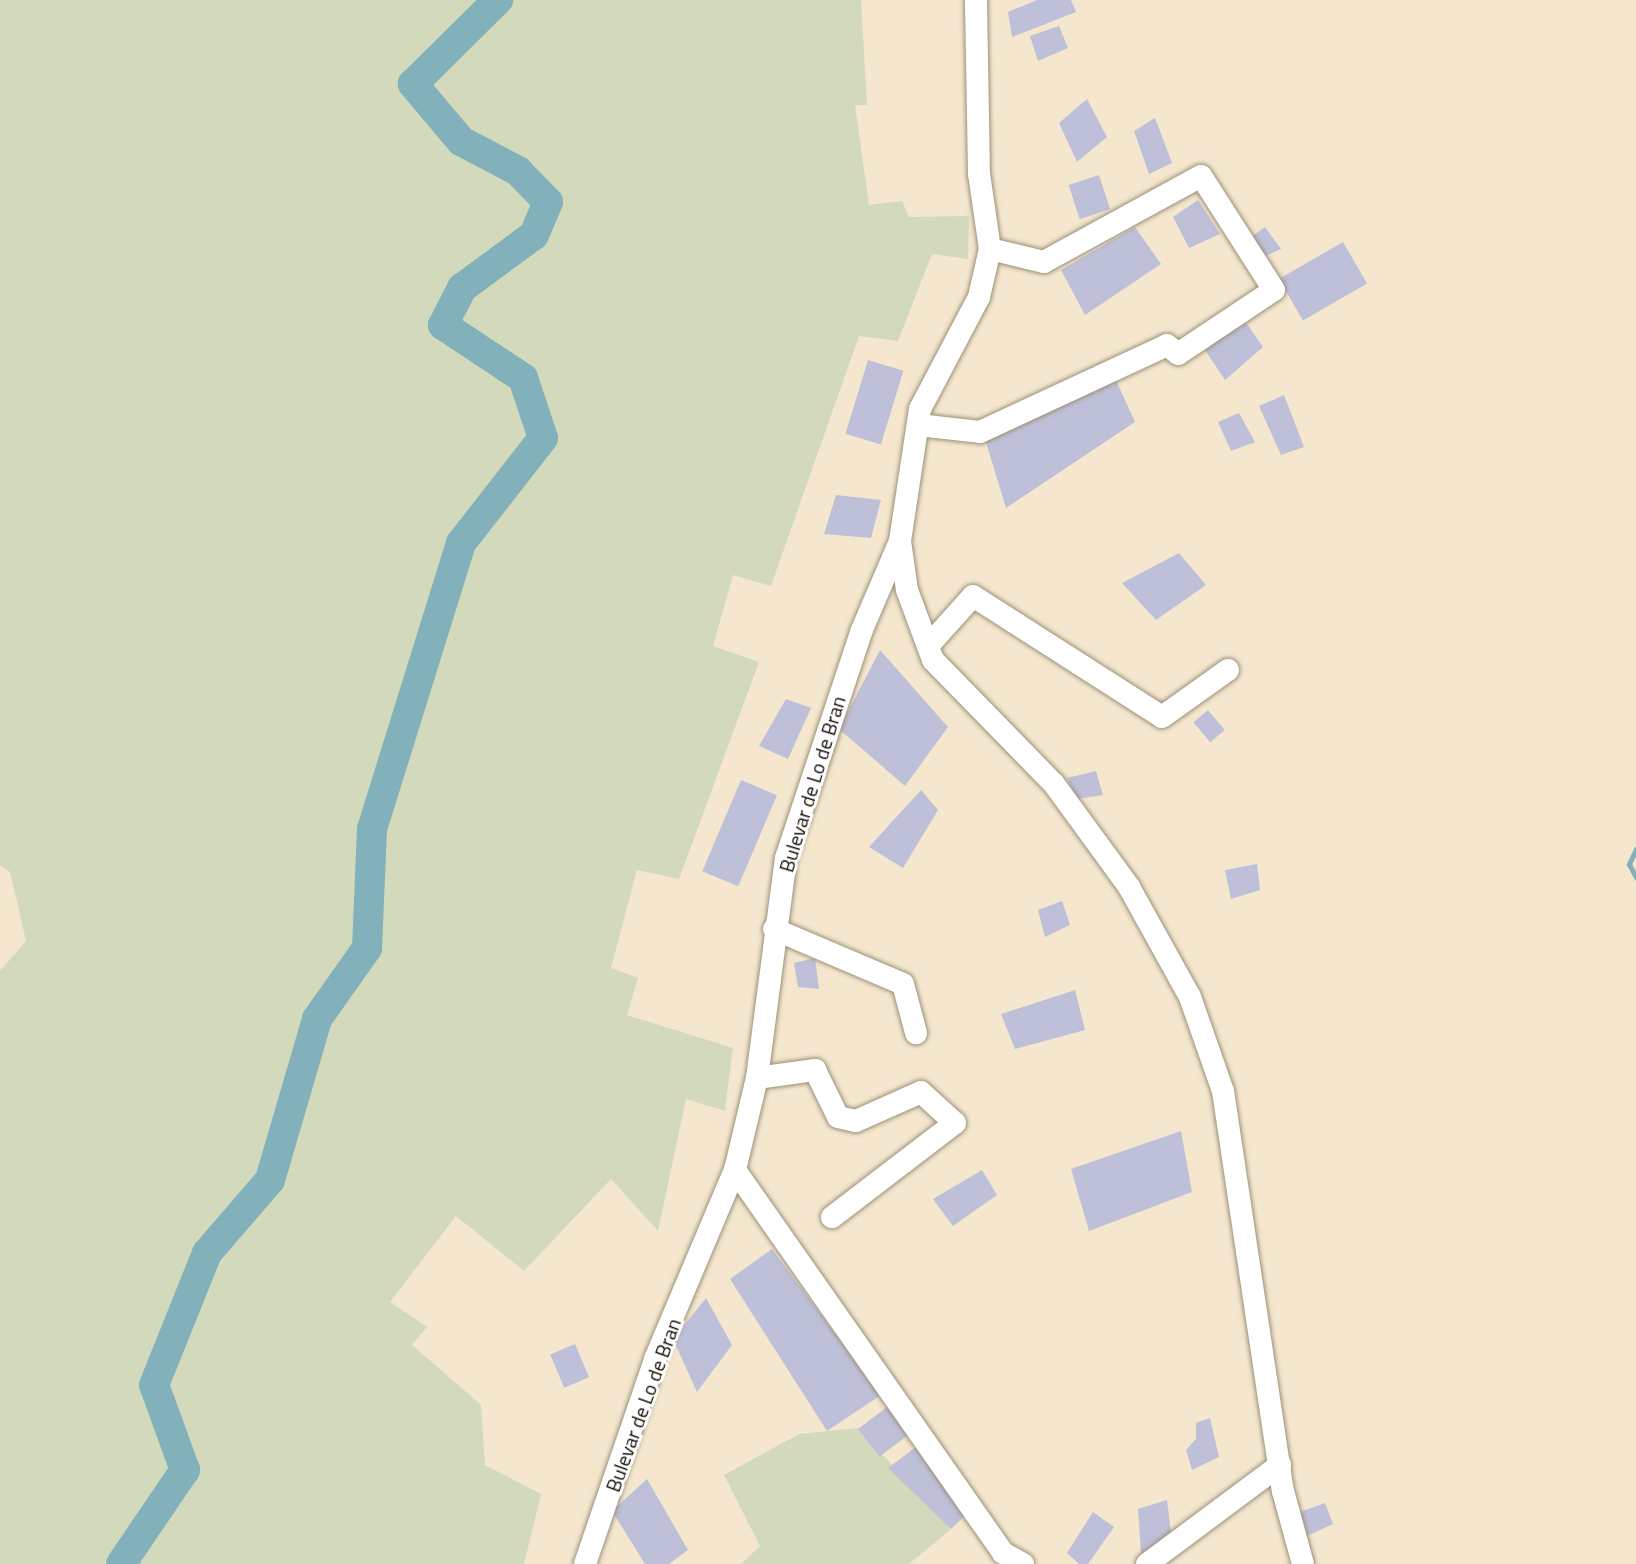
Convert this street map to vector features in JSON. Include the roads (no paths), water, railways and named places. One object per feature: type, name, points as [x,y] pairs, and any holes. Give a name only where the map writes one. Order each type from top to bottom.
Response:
[{"type":"street","name":"Bulevar de Lo de Bran","points":[[585,1564],[655,1359],[735,1170],[757,1078],[774,929],[786,858],[828,730],[900,541],[918,425],[979,297],[990,249],[979,174],[976,0]]},
{"type":"street","points":[[918,425],[980,432],[1167,345],[1178,354],[1274,290],[1201,176],[1044,262],[990,249]]},
{"type":"street","points":[[900,541],[907,590],[928,646],[1054,784],[1129,887],[1190,997],[1223,1091],[1280,1465],[1303,1564]]},
{"type":"street","points":[[928,646],[973,596],[1162,717],[1228,670]]},
{"type":"street","points":[[774,929],[903,984],[916,1033]]},
{"type":"street","points":[[757,1078],[815,1070],[838,1117],[856,1121],[921,1092],[955,1123],[832,1217]]},
{"type":"street","points":[[735,1170],[1003,1553],[1023,1564]]},
{"type":"street","points":[[1147,1564],[1280,1465]]},
{"type":"waterway","points":[[121,1564],[185,1470],[154,1385],[207,1253],[270,1180],[317,1019],[367,948],[372,829],[461,543],[543,438],[523,378],[443,325],[462,288],[534,235],[548,202],[518,171],[461,141],[413,84],[498,0]]},
{"type":"waterway","points":[[1636,849],[1629,864],[1636,877]]}]
